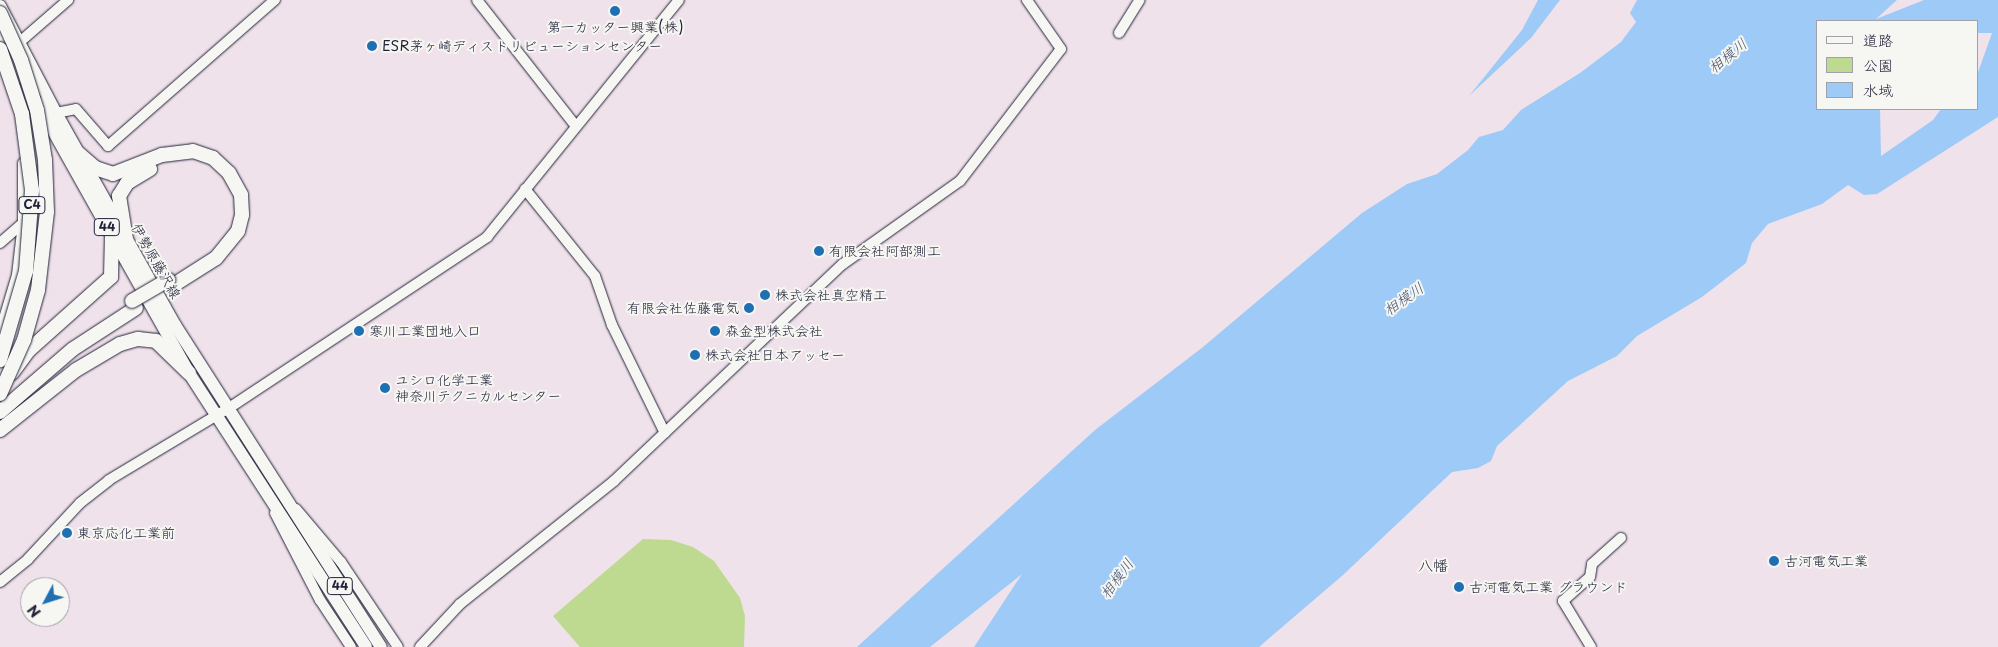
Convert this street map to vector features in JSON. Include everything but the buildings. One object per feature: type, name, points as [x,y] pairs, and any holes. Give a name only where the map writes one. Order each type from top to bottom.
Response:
[{"type":"highway","name":"C4","points":[[0,13],[21,60],[37,110],[47,203],[38,290],[24,340],[0,394]]},
{"type":"highway","name":"C4","points":[[0,360],[26,271],[32,190],[22,114],[3,53]]},
{"type":"highway","points":[[0,401],[65,344],[216,258],[238,231],[242,200],[229,173],[213,158],[193,151],[162,155],[112,174],[95,168],[78,153]]},
{"type":"highway","points":[[126,239],[118,204],[123,189],[132,179],[154,167],[183,160],[204,164],[220,176],[231,195],[231,223],[212,250],[170,283]]},
{"type":"highway","points":[[0,390],[29,350],[111,277],[112,236]]},
{"type":"highway","points":[[0,412],[72,349],[134,305]]},
{"type":"highway","points":[[0,430],[76,370],[120,344],[138,338],[156,340],[189,373]]},
{"type":"main road","name":"伊勢原藤沢線","points":[[0,6],[56,113],[126,239],[229,408],[274,495]]},
{"type":"main road","name":"伊勢原藤沢線","points":[[0,36],[3,53],[42,111],[189,373],[217,416],[274,495],[294,527]]},
{"type":"main road","name":"44","points":[[294,527],[366,647]]},
{"type":"main road","name":"44","points":[[294,527],[381,647]]},
{"type":"street","points":[[3,53],[20,42],[68,0]]},
{"type":"street","points":[[56,113],[76,109],[108,146],[275,0]]},
{"type":"street","points":[[477,0],[575,125]]},
{"type":"street","points":[[0,582],[28,559],[80,503],[109,480],[217,416],[487,237],[575,125],[680,0]]},
{"type":"street","points":[[420,647],[460,604],[562,525],[665,433],[843,264],[935,201],[973,166],[1012,110],[1060,49],[1027,0]]},
{"type":"street","points":[[1119,33],[1140,0]]},
{"type":"street","points":[[0,332],[17,275],[24,222],[22,139],[30,121],[42,111]]},
{"type":"street","points":[[525,189],[595,276],[612,324],[665,433]]},
{"type":"street","points":[[0,243],[24,222]]},
{"type":"street","points":[[274,495],[291,548],[351,647]]},
{"type":"street","points":[[274,495],[307,519],[398,647]]},
{"type":"street","points":[[1591,647],[1563,601],[1590,577],[1592,564],[1621,538]]},
{"type":"green space","points":[[643,539],[671,540],[693,547],[714,561],[740,598],[745,616],[744,647],[580,647],[553,616]]},
{"type":"water","points":[[1538,0],[1560,0],[1531,38],[1469,96],[1522,30]]},
{"type":"water","name":"相模川","points":[[1637,0],[1897,0],[1876,19],[1924,0],[1998,0],[1998,117],[1877,194],[1864,195],[1848,185],[1822,204],[1768,224],[1752,243],[1746,263],[1702,297],[1637,336],[1617,356],[1568,381],[1497,446],[1491,461],[1478,468],[1452,472],[1343,575],[1259,647],[974,647],[1022,574],[930,647],[857,647],[1095,430],[1203,347],[1362,213],[1407,184],[1437,174],[1468,150],[1479,137],[1503,130],[1521,110],[1580,73],[1621,42],[1636,22],[1630,13]]},
{"type":"place","name":"第一カッター興業(株)","points":[[615,11]]},
{"type":"place","name":"ESR茅ヶ崎ディストリビューションセンター","points":[[372,46]]},
{"type":"place","name":"有限会社阿部測工","points":[[819,251]]},
{"type":"place","name":"株式会社真空精工","points":[[765,295]]},
{"type":"place","name":"有限会社佐藤電気","points":[[749,308]]},
{"type":"place","name":"寒川工業団地入口","points":[[359,331]]},
{"type":"place","name":"森金型株式会社","points":[[715,331]]},
{"type":"place","name":"株式会社日本アッセー","points":[[695,355]]},
{"type":"place","name":"ユシロ化学工業 神奈川テクニカルセンター","points":[[385,388]]},
{"type":"place","name":"東京応化工業前","points":[[67,533]]},
{"type":"place","name":"古河電気工業","points":[[1774,561]]},
{"type":"place","name":"古河電気工業 グラウンド","points":[[1459,587]]},
{"type":"district","name":"八幡","points":[[1433,565]]}]
